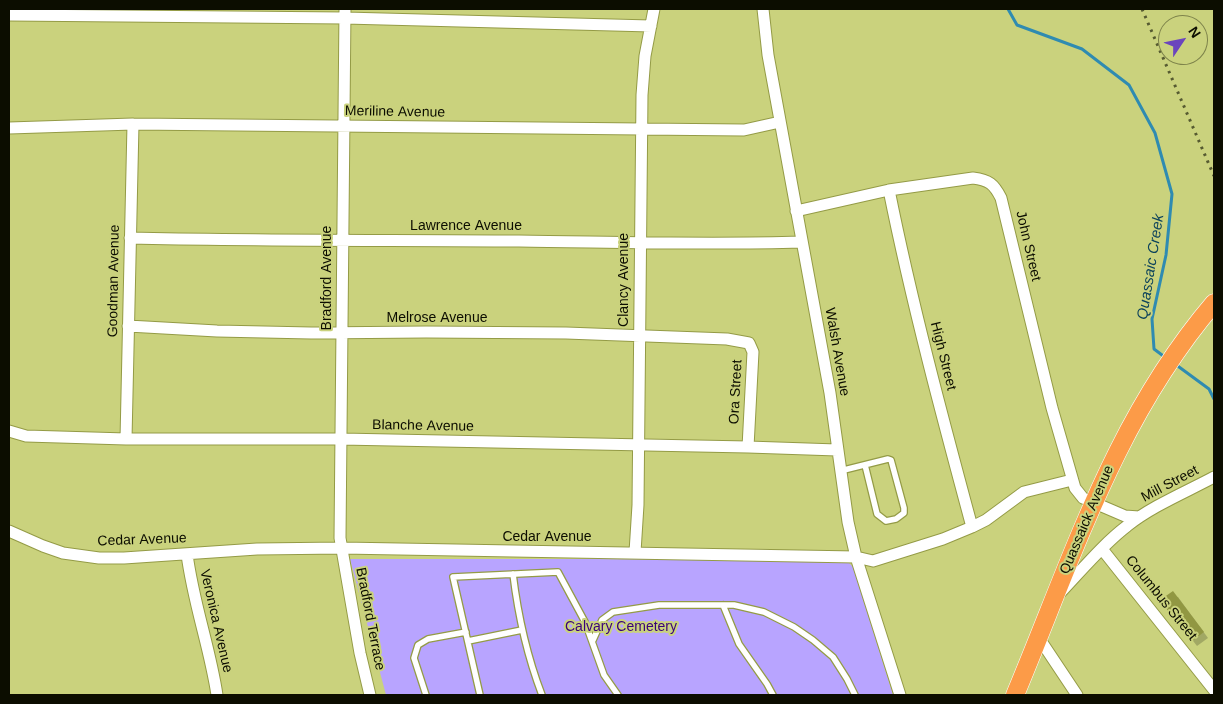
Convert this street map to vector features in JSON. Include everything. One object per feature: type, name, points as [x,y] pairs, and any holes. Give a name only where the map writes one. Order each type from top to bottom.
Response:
[{"type":"highway","name":"Quassaick Avenue","points":[[1015,695],[1093,503],[1115,456],[1148,395],[1175,353],[1214,303]]},
{"type":"street","name":"Clancy Avenue","points":[[635,552],[638,505],[639,242],[642,94],[645,56],[654,9]]},
{"type":"street","name":"Walsh Avenue","points":[[764,9],[768,55],[828,385],[848,522],[856,558],[900,695]]},
{"type":"street","points":[[9,15],[345,13],[651,26]]},
{"type":"street","name":"Bradford Avenue","points":[[342,548],[340,538],[345,13]]},
{"type":"street","name":"Meriline Avenue","points":[[9,128],[133,124],[744,130],[780,122]]},
{"type":"street","name":"Goodman Avenue","points":[[126,439],[133,124]]},
{"type":"street","name":"John Street","points":[[796,211],[889,190],[972,178],[984,179],[995,187],[1001,198],[1052,408],[1072,480],[1078,494],[1093,503]]},
{"type":"street","name":"High Street","points":[[889,190],[922,334],[972,528]]},
{"type":"street","name":"Lawrence Avenue","points":[[130,238],[747,244],[801,242]]},
{"type":"street","name":"Melrose Avenue","points":[[128,326],[217,331],[566,333],[745,341]]},
{"type":"street","name":"Ora Street","points":[[745,341],[749,343],[753,352],[748,446]]},
{"type":"street","name":"Blanche Avenue","points":[[9,431],[26,436],[126,439],[341,439],[748,446],[837,450]]},
{"type":"street","name":"Mill Street","points":[[1139,517],[1214,477]]},
{"type":"street","name":"Cedar Avenue","points":[[9,531],[63,553],[99,558],[257,549],[342,548],[635,552],[856,558],[873,561],[972,528],[1024,492],[1072,480]]},
{"type":"street","points":[[1093,503],[1125,516],[1139,517]]},
{"type":"street","points":[[1054,598],[1102,549],[1139,517]]},
{"type":"street","name":"Bradford Terrace","points":[[342,548],[360,653],[370,695]]},
{"type":"street","name":"Columbus Street","points":[[1102,549],[1214,690]]},
{"type":"street","name":"Veronica Avenue","points":[[187,554],[190,579],[214,673],[217,695]]},
{"type":"street","points":[[1039,638],[1077,695]]},
{"type":"lane","points":[[840,471],[888,459],[892,461],[904,508],[904,513],[899,518],[886,521],[879,516],[865,465]]},
{"type":"lane","points":[[480,695],[453,577],[558,572],[586,622],[604,675],[618,695]]},
{"type":"lane","points":[[513,574],[517,610],[542,695]]},
{"type":"lane","points":[[593,640],[602,620],[613,612],[658,605],[734,605],[764,612],[794,627],[813,640],[832,657],[847,678],[855,695]]},
{"type":"lane","points":[[723,605],[740,644],[773,695]]},
{"type":"lane","points":[[468,641],[522,630]]},
{"type":"lane","points":[[426,695],[414,658],[418,645],[428,639],[466,632]]},
{"type":"green space","name":"Calvary Cemetery","points":[[350,559],[847,561],[853,567],[893,695],[386,695]]},
{"type":"building","points":[[1173,591],[1204,632],[1191,642],[1160,600]]},
{"type":"waterway","name":"Quassaic Creek","points":[[1008,9],[1017,25],[1082,49],[1129,85],[1155,133],[1172,194],[1166,255],[1152,319],[1154,349],[1166,358]]},
{"type":"waterway","name":"Quassaic Creek","points":[[1175,364],[1209,389],[1214,399]]},
{"type":"railway","points":[[1142,9],[1214,176]]}]
